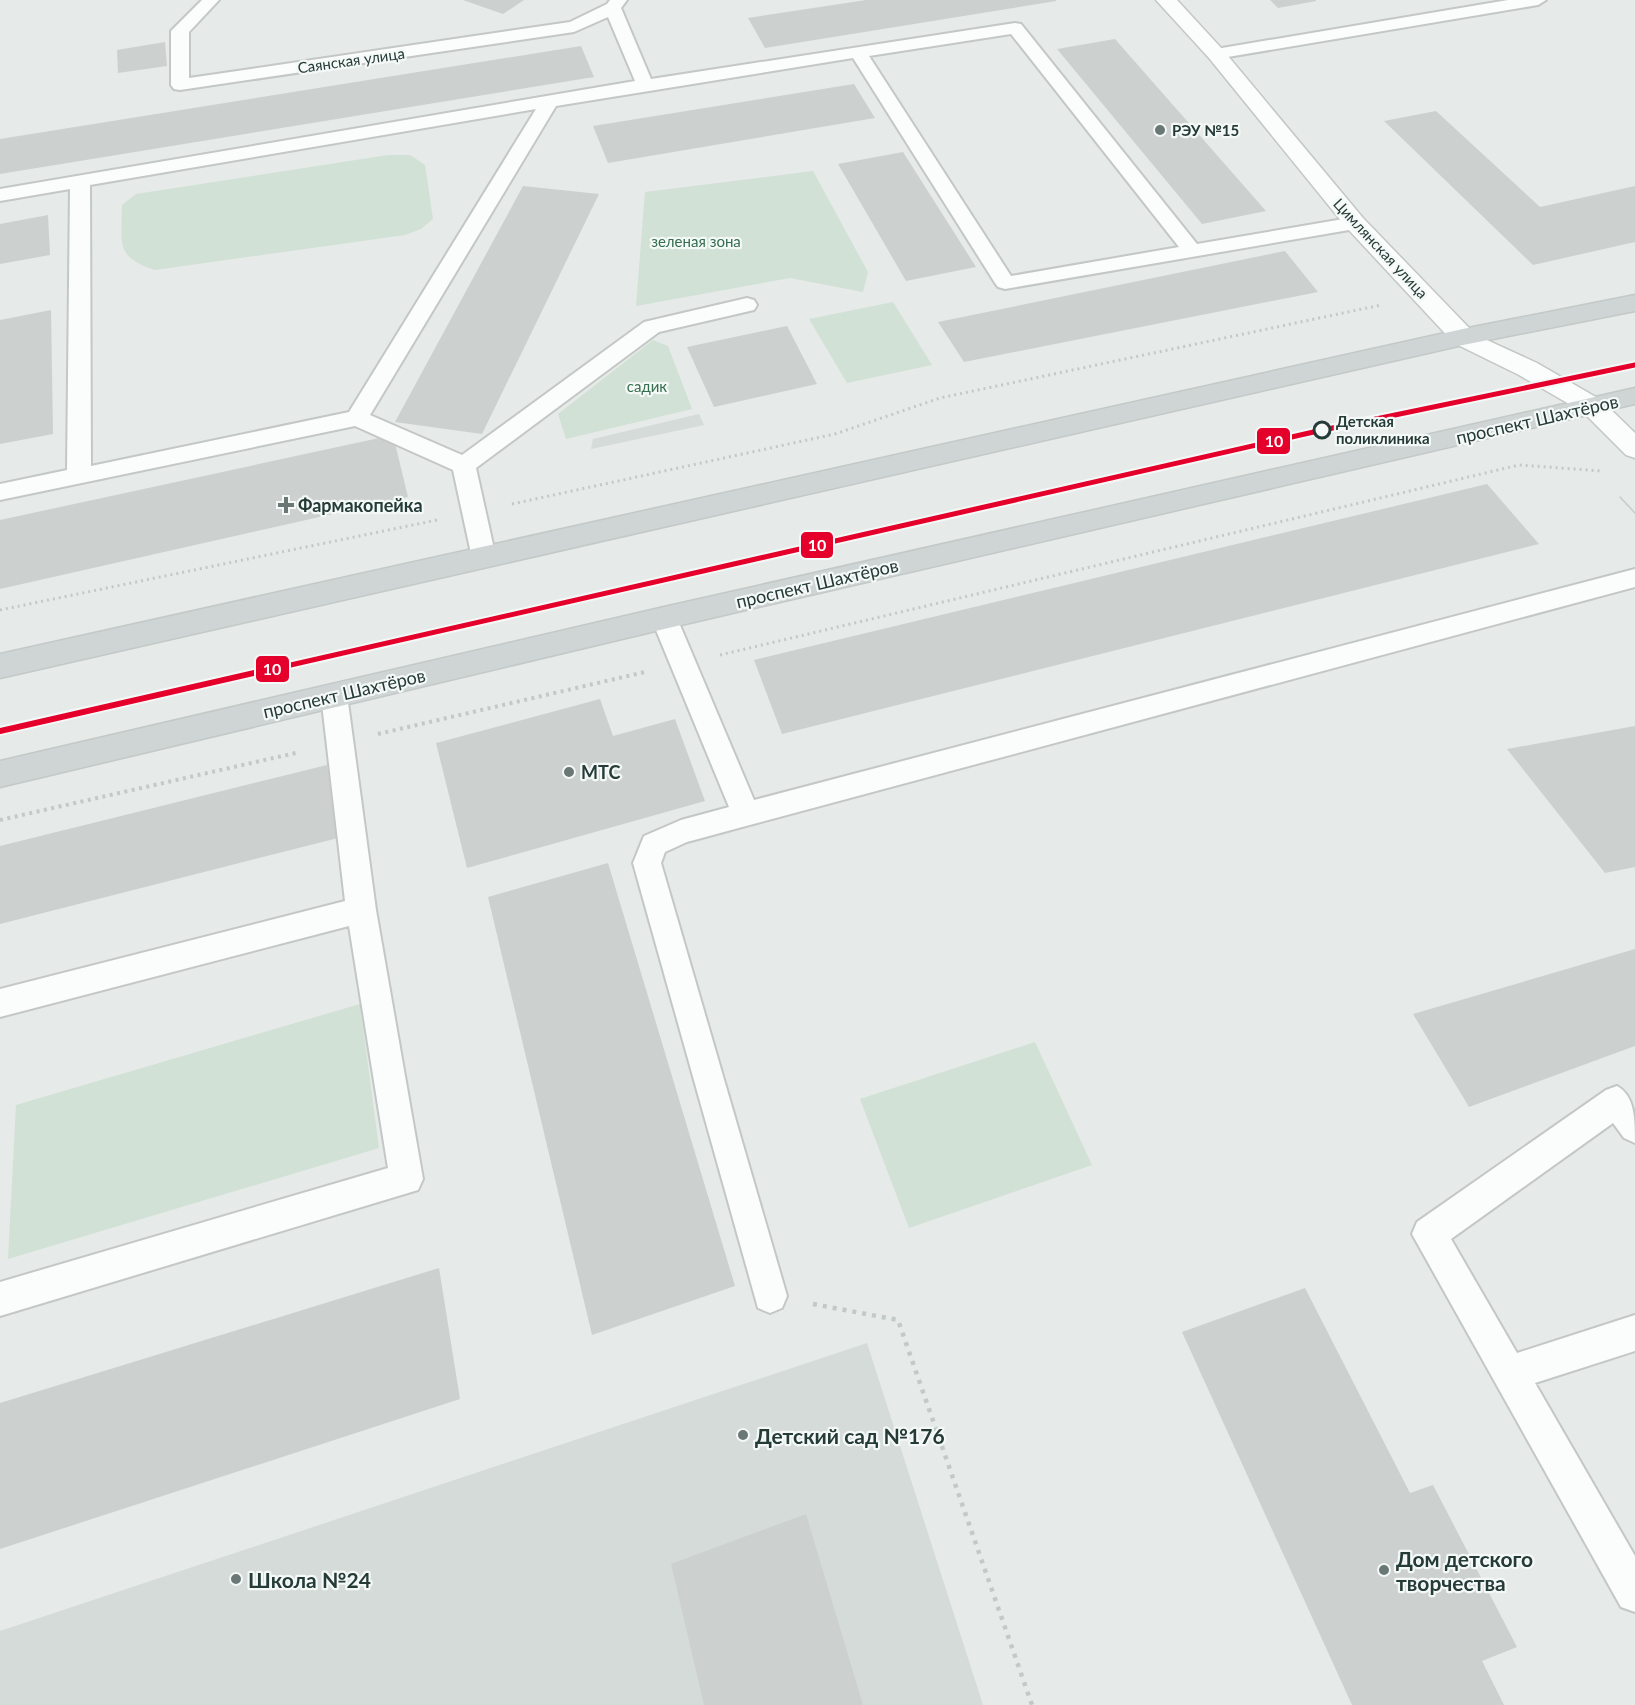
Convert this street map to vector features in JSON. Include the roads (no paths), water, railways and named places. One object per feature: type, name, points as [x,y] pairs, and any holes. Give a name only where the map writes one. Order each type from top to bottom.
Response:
[{"type":"main road","points":[[0,666],[1463,337],[1635,303]]},
{"type":"main road","name":"проспект Шахтёров","points":[[0,774],[664,618],[1635,396]]},
{"type":"street","name":"Цимлянская улица","points":[[1166,0],[1216,54],[1355,223],[1463,337],[1528,369],[1592,406],[1635,449]]},
{"type":"lane","name":"Саянская улица","points":[[211,0],[180,31],[180,85],[574,27],[616,4]]},
{"type":"lane","points":[[1216,54],[1538,0]]},
{"type":"lane","points":[[616,4],[645,85]]},
{"type":"lane","points":[[0,195],[645,85],[1015,28],[1192,251]]},
{"type":"lane","points":[[858,52],[1005,283],[1355,223]]},
{"type":"lane","points":[[357,418],[550,101]]},
{"type":"lane","points":[[79,476],[80,182]]},
{"type":"lane","points":[[464,465],[652,327],[747,305]]},
{"type":"lane","points":[[0,492],[357,418],[464,465]]},
{"type":"lane","points":[[464,465],[484,558]]},
{"type":"lane","points":[[770,1296],[647,863],[654,844],[681,831],[1635,578]]},
{"type":"lane","points":[[664,618],[746,814]]},
{"type":"lane","points":[[0,1299],[406,1179],[361,910],[334,695]]},
{"type":"lane","points":[[0,1003],[361,910]]},
{"type":"lane","points":[[1635,1127],[1617,1101],[1430,1234],[1635,1593]]},
{"type":"lane","points":[[1510,1373],[1635,1333]]},
{"type":"tram line","points":[[1620,497],[1635,513]]},
{"type":"place","name":"РЭУ №15","points":[[1160,130]]},
{"type":"place","name":"Детская поликлиника","points":[[1322,430]]},
{"type":"place","name":"Фармакопейка","points":[[286,505]]},
{"type":"place","name":"МТС","points":[[569,772]]},
{"type":"place","name":"Детский сад №176","points":[[743,1435]]},
{"type":"place","name":"Дом детского творчества","points":[[1384,1570]]},
{"type":"place","name":"Школа №24","points":[[236,1579]]},
{"type":"park label","name":"зеленая зона","points":[[696,241]]},
{"type":"park label","name":"садик","points":[[647,386]]}]
